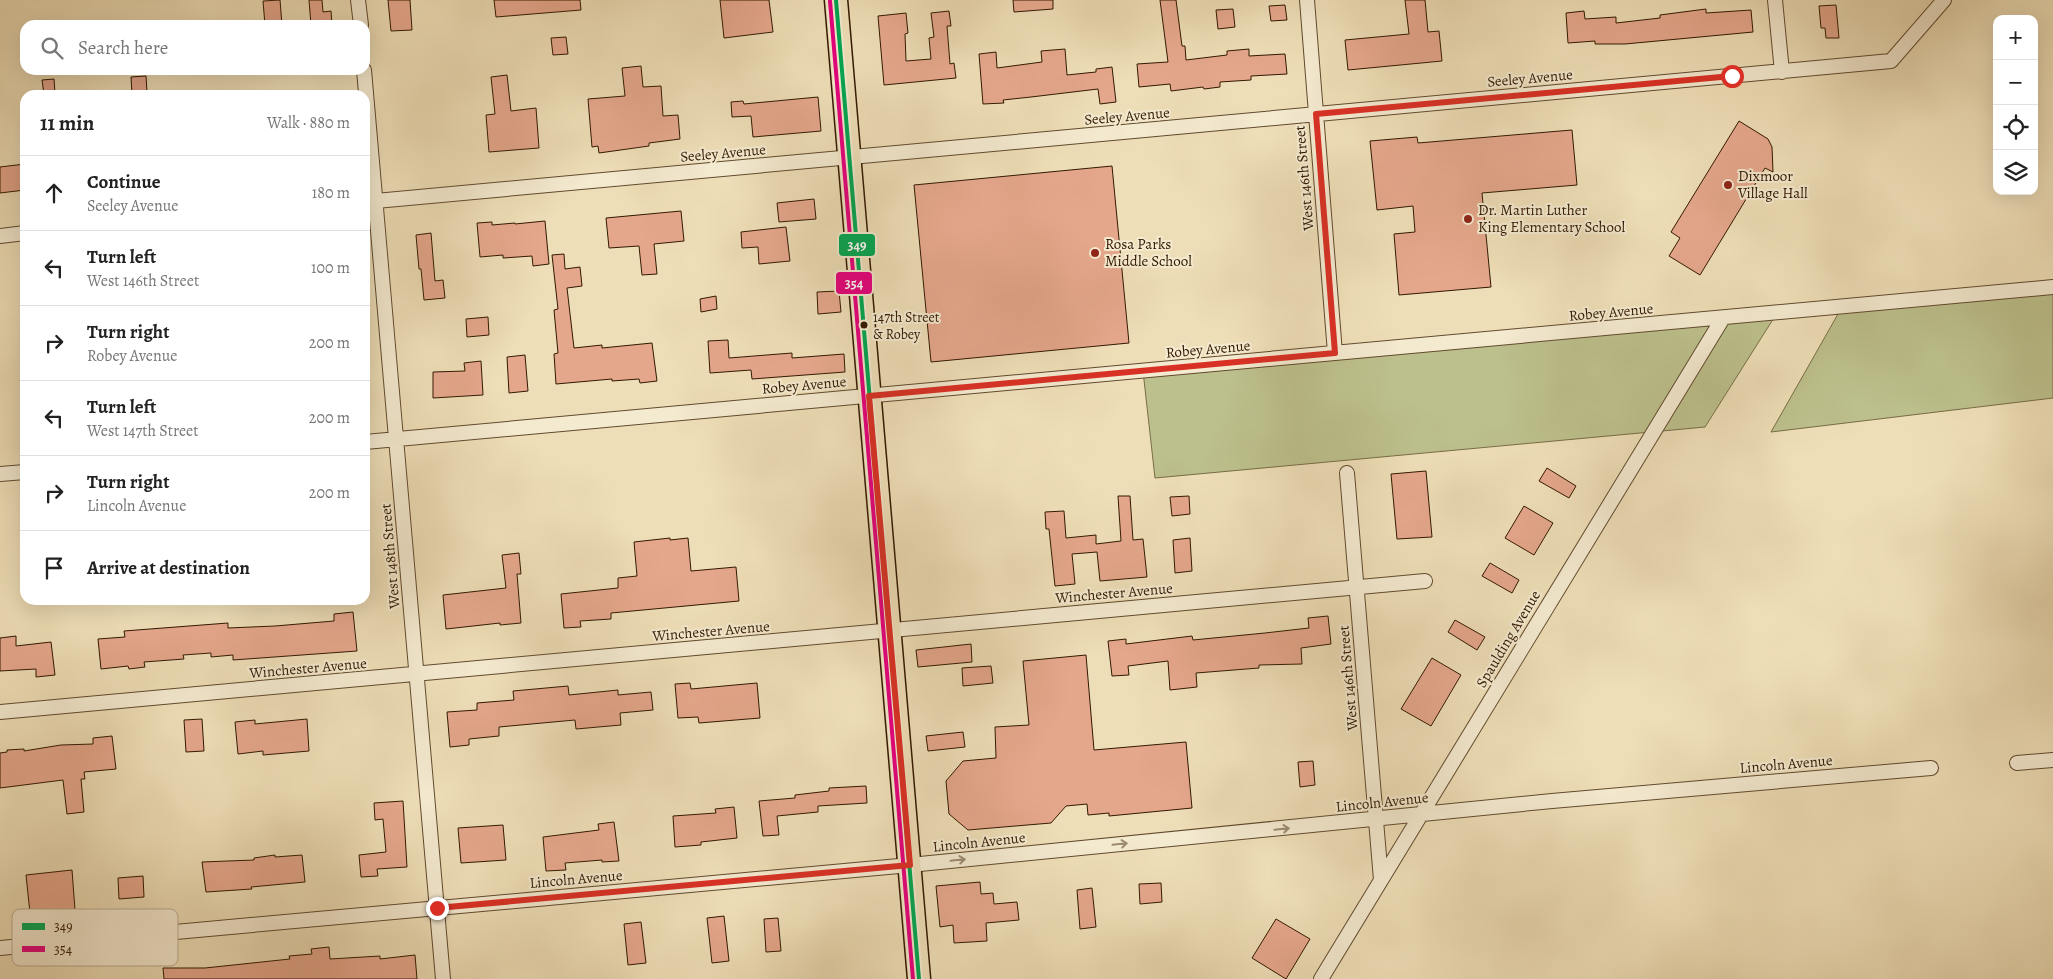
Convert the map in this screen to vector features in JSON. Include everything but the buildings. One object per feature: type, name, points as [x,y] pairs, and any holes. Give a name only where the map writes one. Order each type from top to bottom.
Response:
[{"type":"main road","points":[[836,0],[919,979]]},
{"type":"street","points":[[358,0],[360,20]]},
{"type":"street","name":"West 146th Street","points":[[1307,0],[1335,353]]},
{"type":"street","points":[[1775,0],[1782,72]]},
{"type":"street","name":"Seeley Avenue","points":[[370,202],[1892,61],[1944,0]]},
{"type":"street","name":"West 148th Street","points":[[364,75],[365,90]]},
{"type":"street","name":"West 148th Street","points":[[370,202],[396,439],[443,979]]},
{"type":"street","points":[[0,236],[20,234]]},
{"type":"street","name":"Robey Avenue","points":[[370,442],[2053,288]]},
{"type":"street","name":"Spaulding Avenue","points":[[1321,979],[1723,318]]},
{"type":"street","points":[[0,474],[20,472]]},
{"type":"street","name":"West 146th Street","points":[[1347,473],[1381,880]]},
{"type":"street","name":"Winchester Avenue","points":[[0,712],[1425,581]]},
{"type":"street","points":[[2017,763],[2053,760]]},
{"type":"street","name":"Lincoln Avenue","points":[[178,932],[910,865],[1552,801],[1931,768]]},
{"type":"green space","points":[[2053,288],[2053,398],[1771,432],[1842,307]]},
{"type":"green space","points":[[1777,313],[1705,427],[1155,478],[1143,371]]},
{"type":"transit line","name":"349","points":[[836,0],[919,979]]},
{"type":"transit line","name":"354","points":[[830,1],[913,979]]},
{"type":"place","name":"Dixmoor Village Hall","points":[[1728,185]]},
{"type":"place","name":"Dr. Martin Luther King Elementary School","points":[[1468,219]]},
{"type":"place","name":"Rosa Parks Middle School","points":[[1095,253]]},
{"type":"place","name":"147th Street & Robey","points":[[864,325]]},
{"type":"route","points":[[437,908],[910,865],[869,396],[1335,353],[1316,114],[1732,76]]}]
